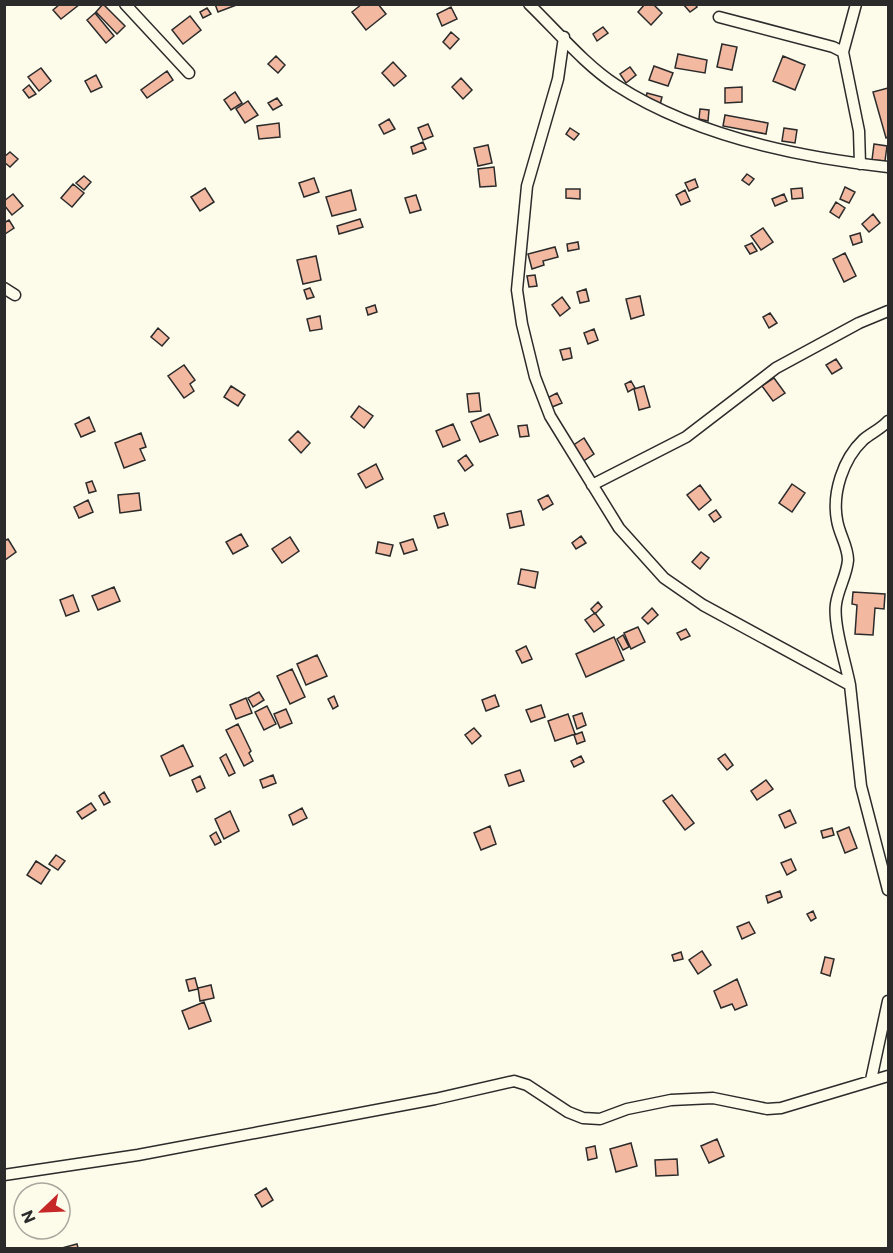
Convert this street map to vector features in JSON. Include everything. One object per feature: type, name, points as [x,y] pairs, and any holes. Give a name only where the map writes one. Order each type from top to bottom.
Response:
[{"type":"street","points":[[125,4],[189,73]]},
{"type":"street","points":[[529,4],[614,84],[657,109],[792,154],[888,167]]},
{"type":"street","points":[[856,4],[843,52],[859,131],[860,164]]},
{"type":"street","points":[[719,17],[833,46],[843,52]]},
{"type":"street","points":[[564,37],[558,79],[527,186],[517,290],[524,334],[535,377],[550,416],[618,528],[664,578],[703,605],[850,685]]},
{"type":"street","points":[[4,288],[15,295]]},
{"type":"street","points":[[591,484],[686,436],[770,371],[888,310]]},
{"type":"street","points":[[888,421],[863,441],[848,460],[834,506],[848,553],[848,566],[836,603],[836,618],[850,685],[861,786],[888,890]]},
{"type":"street","points":[[871,1080],[888,1001]]},
{"type":"street","points":[[4,1175],[138,1155],[424,1101],[514,1081],[527,1085],[568,1112],[583,1118],[600,1119],[627,1109],[671,1100],[713,1098],[767,1109],[781,1108],[888,1076]]},
{"type":"building","points":[[60,4],[80,4],[61,19],[53,10]]},
{"type":"building","points":[[103,4],[125,26],[117,34],[96,12]]},
{"type":"building","points":[[215,4],[239,4],[218,12]]},
{"type":"building","points":[[362,4],[378,4],[386,14],[366,30],[352,12]]},
{"type":"building","points":[[645,4],[653,4],[662,13],[651,25],[638,12]]},
{"type":"building","points":[[683,4],[695,4],[697,7],[690,12]]},
{"type":"building","points":[[451,7],[457,19],[442,26],[437,14]]},
{"type":"building","points":[[207,8],[211,14],[203,18],[200,12]]},
{"type":"building","points":[[95,13],[114,36],[106,43],[87,20]]},
{"type":"building","points":[[190,16],[201,30],[183,44],[172,30]]},
{"type":"building","points":[[603,27],[608,33],[597,41],[593,34]]},
{"type":"building","points":[[451,32],[459,39],[450,49],[443,42]]},
{"type":"building","points":[[722,44],[737,47],[732,70],[717,67]]},
{"type":"building","points":[[678,54],[707,60],[705,73],[675,68]]},
{"type":"building","points":[[276,56],[285,65],[278,73],[268,64]]},
{"type":"building","points":[[783,56],[805,65],[795,90],[773,81]]},
{"type":"building","points":[[393,62],[406,76],[394,86],[382,73]]},
{"type":"building","points":[[654,66],[673,73],[668,86],[649,80]]},
{"type":"building","points":[[630,67],[636,75],[626,83],[620,74]]},
{"type":"building","points":[[41,68],[51,81],[39,91],[28,77]]},
{"type":"building","points":[[167,71],[173,80],[147,98],[141,90]]},
{"type":"building","points":[[96,75],[102,87],[91,92],[85,81]]},
{"type":"building","points":[[461,78],[472,90],[463,99],[452,87]]},
{"type":"building","points":[[29,85],[36,94],[29,98],[23,90]]},
{"type":"building","points":[[742,87],[742,102],[725,103],[725,88]]},
{"type":"building","points":[[888,88],[888,137],[886,138],[873,92]]},
{"type":"building","points":[[235,92],[242,103],[231,110],[224,100]]},
{"type":"building","points":[[647,93],[662,97],[660,105],[645,102]]},
{"type":"building","points":[[277,98],[282,105],[273,110],[268,103]]},
{"type":"building","points":[[248,101],[258,115],[245,123],[236,109]]},
{"type":"building","points":[[700,109],[709,110],[708,121],[699,119]]},
{"type":"building","points":[[725,115],[768,123],[766,134],[723,126]]},
{"type":"building","points":[[389,119],[395,129],[384,134],[379,125]]},
{"type":"building","points":[[279,123],[280,137],[259,139],[257,126]]},
{"type":"building","points":[[428,124],[433,136],[423,140],[418,128]]},
{"type":"building","points":[[570,128],[579,134],[574,140],[566,134]]},
{"type":"building","points":[[784,128],[797,130],[795,143],[782,141]]},
{"type":"building","points":[[423,142],[426,149],[413,154],[411,147]]},
{"type":"building","points":[[874,144],[887,146],[885,161],[872,160]]},
{"type":"building","points":[[488,145],[492,163],[478,166],[474,148]]},
{"type":"building","points":[[10,152],[18,159],[10,167],[4,162],[4,157]]},
{"type":"building","points":[[494,167],[496,186],[480,187],[478,169]]},
{"type":"building","points":[[747,174],[754,179],[749,185],[742,180]]},
{"type":"building","points":[[84,176],[91,182],[84,190],[76,183]]},
{"type":"building","points":[[314,178],[319,192],[304,197],[299,183]]},
{"type":"building","points":[[695,179],[698,187],[689,191],[685,183]]},
{"type":"building","points":[[73,184],[84,193],[72,207],[61,198]]},
{"type":"building","points":[[845,187],[855,192],[849,203],[840,199]]},
{"type":"building","points":[[205,188],[214,202],[200,211],[191,197]]},
{"type":"building","points":[[802,188],[803,198],[792,199],[791,189]]},
{"type":"building","points":[[566,189],[580,189],[580,199],[566,198]]},
{"type":"building","points":[[351,190],[356,210],[332,216],[326,197]]},
{"type":"building","points":[[685,190],[690,201],[681,205],[676,195]]},
{"type":"building","points":[[13,194],[23,206],[12,215],[4,205],[4,201]]},
{"type":"building","points":[[784,194],[787,201],[775,206],[772,199]]},
{"type":"building","points":[[416,195],[421,210],[410,213],[405,198]]},
{"type":"building","points":[[836,202],[845,208],[839,218],[830,212]]},
{"type":"building","points":[[873,214],[880,223],[869,232],[862,224]]},
{"type":"building","points":[[360,219],[363,227],[339,234],[337,226]]},
{"type":"building","points":[[9,220],[14,228],[5,234],[4,223]]},
{"type":"building","points":[[763,228],[773,242],[761,250],[751,236]]},
{"type":"building","points":[[860,233],[862,242],[853,245],[850,236]]},
{"type":"building","points":[[578,242],[579,249],[568,251],[567,244]]},
{"type":"building","points":[[752,243],[757,251],[750,254],[745,246]]},
{"type":"building","points":[[555,247],[558,257],[543,261],[544,265],[532,269],[528,254]]},
{"type":"building","points":[[845,253],[856,276],[844,282],[833,259]]},
{"type":"building","points":[[316,256],[321,280],[303,284],[297,260]]},
{"type":"building","points":[[535,275],[537,286],[529,287],[527,276]]},
{"type":"building","points":[[310,288],[314,297],[307,299],[304,290]]},
{"type":"building","points":[[586,289],[589,301],[580,303],[577,292]]},
{"type":"building","points":[[640,296],[644,315],[631,319],[626,299]]},
{"type":"building","points":[[562,297],[570,308],[560,316],[552,305]]},
{"type":"building","points":[[375,305],[377,312],[368,315],[366,308]]},
{"type":"building","points":[[770,313],[777,323],[769,328],[763,317]]},
{"type":"building","points":[[320,316],[322,329],[310,331],[307,319]]},
{"type":"building","points":[[158,328],[169,338],[162,346],[151,337]]},
{"type":"building","points":[[594,329],[598,340],[588,344],[584,333]]},
{"type":"building","points":[[570,348],[572,358],[563,360],[560,350]]},
{"type":"building","points":[[836,359],[842,368],[832,374],[826,365]]},
{"type":"building","points":[[184,365],[195,380],[190,384],[194,391],[184,398],[168,376]]},
{"type":"building","points":[[774,378],[785,393],[773,401],[762,386]]},
{"type":"building","points":[[631,381],[635,388],[628,392],[625,384]]},
{"type":"building","points":[[231,386],[245,395],[238,406],[224,397]]},
{"type":"building","points":[[644,386],[650,407],[639,410],[634,389]]},
{"type":"building","points":[[479,393],[481,411],[469,412],[467,394]]},
{"type":"building","points":[[557,393],[562,403],[552,407],[547,398]]},
{"type":"building","points":[[359,406],[373,416],[364,428],[351,417]]},
{"type":"building","points":[[489,414],[498,435],[480,442],[471,422]]},
{"type":"building","points":[[89,417],[95,431],[81,437],[75,424]]},
{"type":"building","points":[[453,424],[460,440],[443,447],[436,431]]},
{"type":"building","points":[[527,425],[529,436],[520,437],[518,426]]},
{"type":"building","points":[[298,431],[310,443],[301,453],[289,440]]},
{"type":"building","points":[[141,433],[146,447],[140,449],[145,460],[124,468],[115,443]]},
{"type":"building","points":[[584,438],[594,454],[582,462],[572,446]]},
{"type":"building","points":[[466,455],[473,465],[465,471],[458,461]]},
{"type":"building","points":[[376,464],[383,479],[366,488],[358,474]]},
{"type":"building","points":[[92,481],[96,491],[89,493],[86,483]]},
{"type":"building","points":[[792,484],[805,493],[792,512],[779,503]]},
{"type":"building","points":[[700,485],[711,500],[699,510],[687,495]]},
{"type":"building","points":[[139,493],[141,510],[120,513],[118,495]]},
{"type":"building","points":[[548,495],[553,504],[543,510],[538,500]]},
{"type":"building","points":[[88,500],[93,512],[79,518],[74,507]]},
{"type":"building","points":[[716,510],[721,517],[714,522],[709,515]]},
{"type":"building","points":[[521,511],[524,525],[510,528],[507,514]]},
{"type":"building","points":[[444,513],[448,525],[438,528],[434,516]]},
{"type":"building","points":[[241,534],[248,546],[233,554],[226,542]]},
{"type":"building","points":[[581,536],[586,543],[576,549],[572,543]]},
{"type":"building","points":[[290,537],[299,551],[282,563],[272,549]]},
{"type":"building","points":[[8,539],[16,552],[5,560],[4,541]]},
{"type":"building","points":[[413,539],[417,550],[404,554],[400,543]]},
{"type":"building","points":[[378,542],[393,545],[390,556],[376,553]]},
{"type":"building","points":[[701,552],[709,558],[700,569],[692,562]]},
{"type":"building","points":[[521,569],[538,572],[535,588],[518,584]]},
{"type":"building","points":[[114,587],[120,601],[98,610],[92,596]]},
{"type":"building","points":[[853,592],[885,594],[884,609],[875,608],[873,635],[855,634],[857,605],[852,604]]},
{"type":"building","points":[[73,595],[79,611],[66,616],[60,600]]},
{"type":"building","points":[[598,602],[602,607],[595,614],[591,609]]},
{"type":"building","points":[[652,608],[658,615],[648,624],[642,618]]},
{"type":"building","points":[[595,613],[604,625],[594,632],[585,620]]},
{"type":"building","points":[[638,627],[645,642],[631,649],[624,633]]},
{"type":"building","points":[[686,629],[690,636],[681,640],[677,633]]},
{"type":"building","points":[[623,635],[629,647],[623,650],[617,639]]},
{"type":"building","points":[[614,637],[624,660],[586,677],[576,654]]},
{"type":"building","points":[[526,646],[532,659],[522,663],[516,651]]},
{"type":"building","points":[[317,655],[327,676],[306,685],[297,664]]},
{"type":"building","points":[[292,669],[305,697],[290,704],[277,676]]},
{"type":"building","points":[[259,692],[264,700],[253,707],[248,698]]},
{"type":"building","points":[[495,695],[499,706],[486,711],[482,700]]},
{"type":"building","points":[[334,696],[338,706],[333,709],[328,699]]},
{"type":"building","points":[[246,698],[252,713],[236,719],[230,705]]},
{"type":"building","points":[[541,705],[545,717],[531,722],[526,710]]},
{"type":"building","points":[[267,706],[276,724],[264,730],[255,712]]},
{"type":"building","points":[[286,709],[292,723],[280,728],[274,714]]},
{"type":"building","points":[[582,713],[586,725],[577,729],[573,716]]},
{"type":"building","points":[[568,714],[575,734],[555,741],[548,721]]},
{"type":"building","points":[[238,724],[251,751],[249,753],[253,761],[244,766],[226,730]]},
{"type":"building","points":[[474,728],[481,736],[472,744],[465,735]]},
{"type":"building","points":[[582,732],[585,741],[577,744],[574,735]]},
{"type":"building","points":[[183,745],[193,766],[170,776],[161,756]]},
{"type":"building","points":[[226,754],[235,773],[229,776],[220,758]]},
{"type":"building","points":[[725,754],[733,765],[727,770],[718,759]]},
{"type":"building","points":[[581,756],[584,762],[574,767],[571,761]]},
{"type":"building","points":[[520,770],[524,781],[509,786],[505,775]]},
{"type":"building","points":[[273,775],[276,783],[263,788],[260,780]]},
{"type":"building","points":[[200,776],[205,788],[197,792],[192,780]]},
{"type":"building","points":[[766,780],[773,789],[757,800],[751,791]]},
{"type":"building","points":[[104,792],[110,802],[104,805],[99,796]]},
{"type":"building","points":[[672,795],[694,823],[685,830],[663,801]]},
{"type":"building","points":[[91,803],[96,810],[82,819],[77,812]]},
{"type":"building","points":[[302,808],[307,818],[293,825],[289,815]]},
{"type":"building","points":[[790,810],[796,823],[785,828],[779,815]]},
{"type":"building","points":[[230,811],[239,831],[224,839],[215,819]]},
{"type":"building","points":[[490,826],[496,844],[481,850],[474,833]]},
{"type":"building","points":[[849,827],[857,848],[845,853],[837,832]]},
{"type":"building","points":[[832,828],[834,835],[823,838],[821,831]]},
{"type":"building","points":[[216,832],[221,842],[215,845],[210,836]]},
{"type":"building","points":[[56,855],[65,861],[58,870],[49,864]]},
{"type":"building","points":[[791,859],[796,870],[787,875],[781,863]]},
{"type":"building","points":[[36,861],[50,870],[41,884],[27,875]]},
{"type":"building","points":[[780,891],[782,897],[768,903],[766,896]]},
{"type":"building","points":[[813,911],[816,918],[811,921],[807,914]]},
{"type":"building","points":[[749,922],[755,933],[742,939],[737,927]]},
{"type":"building","points":[[702,951],[711,965],[698,974],[689,960]]},
{"type":"building","points":[[681,952],[683,959],[674,961],[672,955]]},
{"type":"building","points":[[825,957],[834,959],[830,976],[821,973]]},
{"type":"building","points":[[195,978],[198,989],[189,991],[186,980]]},
{"type":"building","points":[[737,979],[747,1005],[735,1010],[732,1004],[721,1008],[714,991]]},
{"type":"building","points":[[211,985],[214,998],[200,1001],[198,988]]},
{"type":"building","points":[[204,1002],[211,1021],[189,1029],[182,1011]]},
{"type":"building","points":[[717,1139],[724,1156],[709,1163],[701,1146]]},
{"type":"building","points":[[631,1143],[637,1166],[616,1172],[610,1149]]},
{"type":"building","points":[[595,1146],[597,1158],[588,1160],[586,1148]]},
{"type":"building","points":[[677,1159],[678,1175],[656,1176],[655,1160]]},
{"type":"building","points":[[266,1188],[273,1200],[262,1207],[255,1195]]},
{"type":"building","points":[[77,1244],[78,1248],[62,1248]]}]
